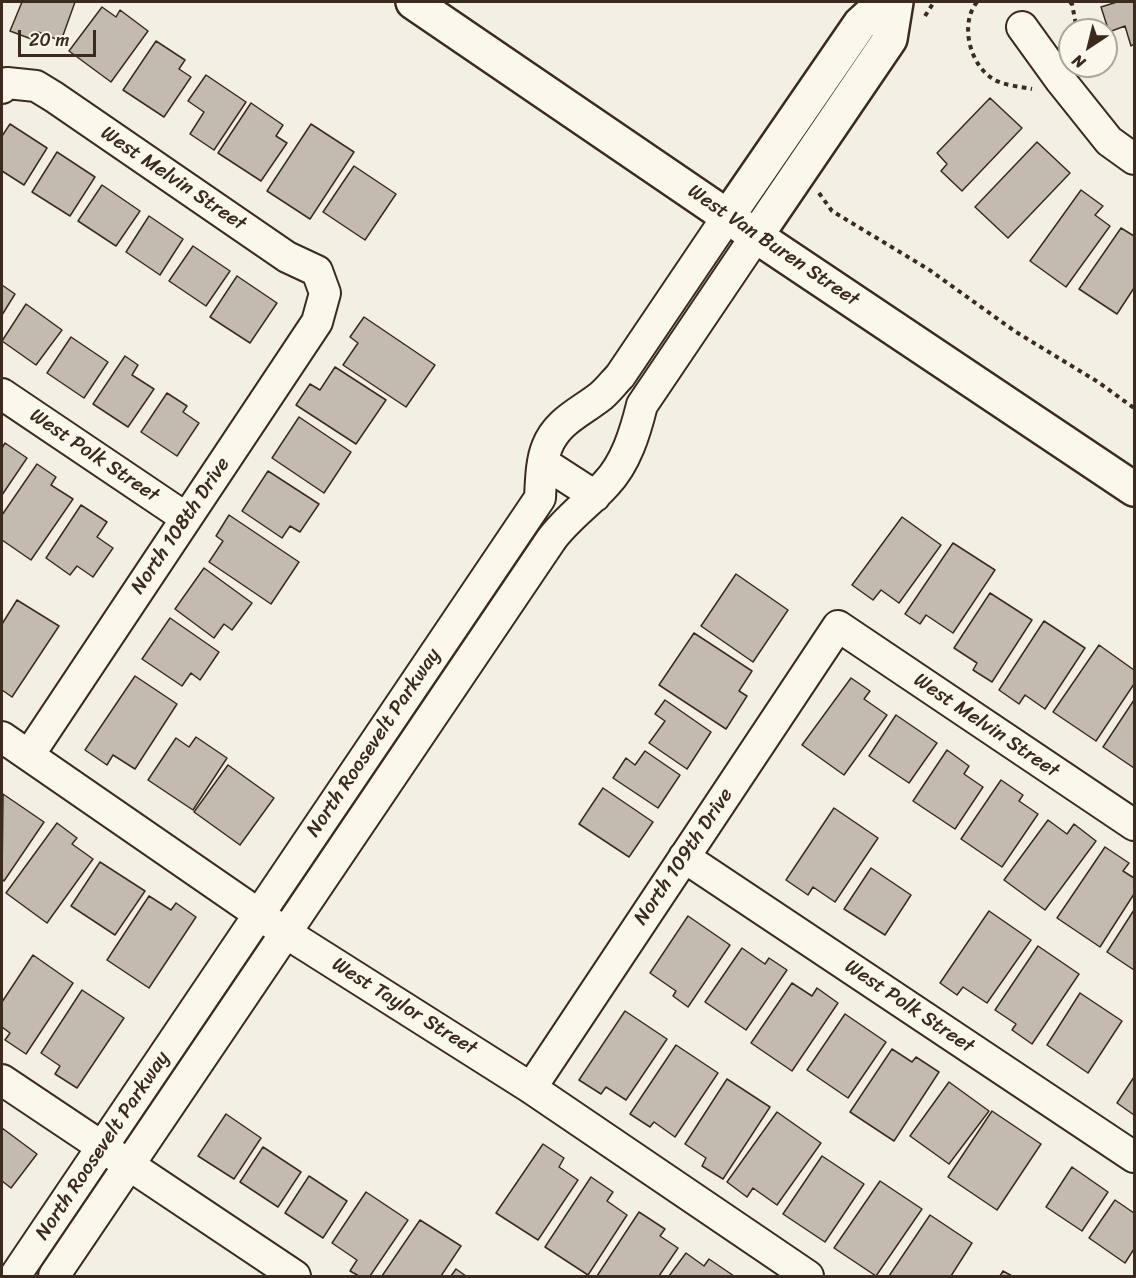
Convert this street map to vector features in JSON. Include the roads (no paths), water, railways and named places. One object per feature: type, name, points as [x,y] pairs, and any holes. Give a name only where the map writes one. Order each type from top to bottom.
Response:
[{"type":"main road","name":"West Van Buren Street","points":[[413,2],[756,236],[1134,489]]},
{"type":"main road","points":[[728,216],[860,24],[884,2]]},
{"type":"main road","points":[[756,236],[890,39],[896,2]]},
{"type":"street","points":[[1023,27],[1061,81],[1109,141],[1134,159]]},
{"type":"street","name":"West Melvin Street","points":[[4,85],[36,86],[54,97],[287,256],[317,271],[325,293]]},
{"type":"street","name":"North Roosevelt Parkway","points":[[15,1276],[540,498],[547,448],[556,430],[579,410],[600,397],[620,376],[728,216]]},
{"type":"street","name":"North Roosevelt Parkway","points":[[54,1276],[556,533],[608,483],[623,460],[636,430],[642,405],[756,236]]},
{"type":"street","name":"North 108th Drive","points":[[29,755],[317,322],[325,293]]},
{"type":"street","name":"West Polk Street","points":[[2,394],[186,518]]},
{"type":"street","points":[[544,463],[595,496]]},
{"type":"street","points":[[477,590],[505,608]]},
{"type":"street","name":"West Melvin Street","points":[[838,626],[1134,825]]},
{"type":"street","name":"North 109th Drive","points":[[531,1088],[838,626]]},
{"type":"street","name":"West Taylor Street","points":[[2,737],[286,933],[531,1088],[808,1276]]},
{"type":"street","name":"West Polk Street","points":[[684,857],[1134,1157]]},
{"type":"street","points":[[2,1080],[295,1276]]}]
